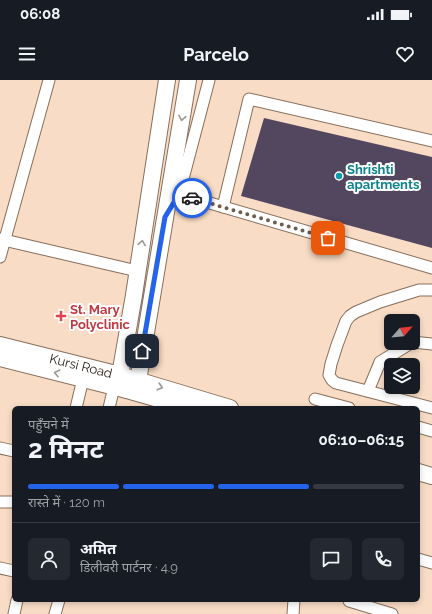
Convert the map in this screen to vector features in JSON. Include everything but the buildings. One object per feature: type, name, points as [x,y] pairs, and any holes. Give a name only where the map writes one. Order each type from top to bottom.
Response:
[{"type":"street","points":[[125,383],[138,270],[167,80]]},
{"type":"street","points":[[110,406],[125,383],[165,217],[188,80]]},
{"type":"street","points":[[165,217],[179,194],[209,80]]},
{"type":"street","points":[[0,257],[2,239],[47,81]]},
{"type":"street","points":[[223,207],[249,99],[432,142]]},
{"type":"street","points":[[179,194],[432,268]]},
{"type":"street","points":[[2,239],[138,270]]},
{"type":"street","points":[[415,406],[368,391],[336,383],[329,375],[337,345],[346,321],[350,316],[380,302],[418,290],[432,290]]},
{"type":"street","points":[[420,343],[432,344]]},
{"type":"street","name":"Kursi Road","points":[[0,345],[125,383],[222,406]]},
{"type":"street","points":[[368,391],[380,362],[399,350]]},
{"type":"street","name":"Kursi Road","points":[[0,358],[83,379],[125,383],[185,406]]},
{"type":"street","points":[[76,406],[83,379]]},
{"type":"street","points":[[316,399],[341,406]]},
{"type":"street","points":[[420,407],[432,408]]},
{"type":"street","points":[[420,428],[432,431]]},
{"type":"street","points":[[0,448],[12,451]]},
{"type":"street","points":[[420,462],[432,465]]},
{"type":"street","points":[[420,473],[432,476]]},
{"type":"street","points":[[0,502],[12,502]]},
{"type":"street","points":[[420,560],[432,563]]},
{"type":"street","points":[[0,568],[12,571]]},
{"type":"street","points":[[14,614],[17,602]]},
{"type":"street","points":[[55,614],[58,602]]},
{"type":"street","points":[[293,614],[294,602]]},
{"type":"street","points":[[353,602],[392,614]]},
{"type":"way so far","points":[[192,198],[328,238]]},
{"type":"place","name":"Shrishti apartments","points":[[339,176]]},
{"type":"place","name":"St. Mary Polyclinic","points":[[61,316]]},
{"type":"route","points":[[142,351],[165,217],[179,194],[192,198]]}]
